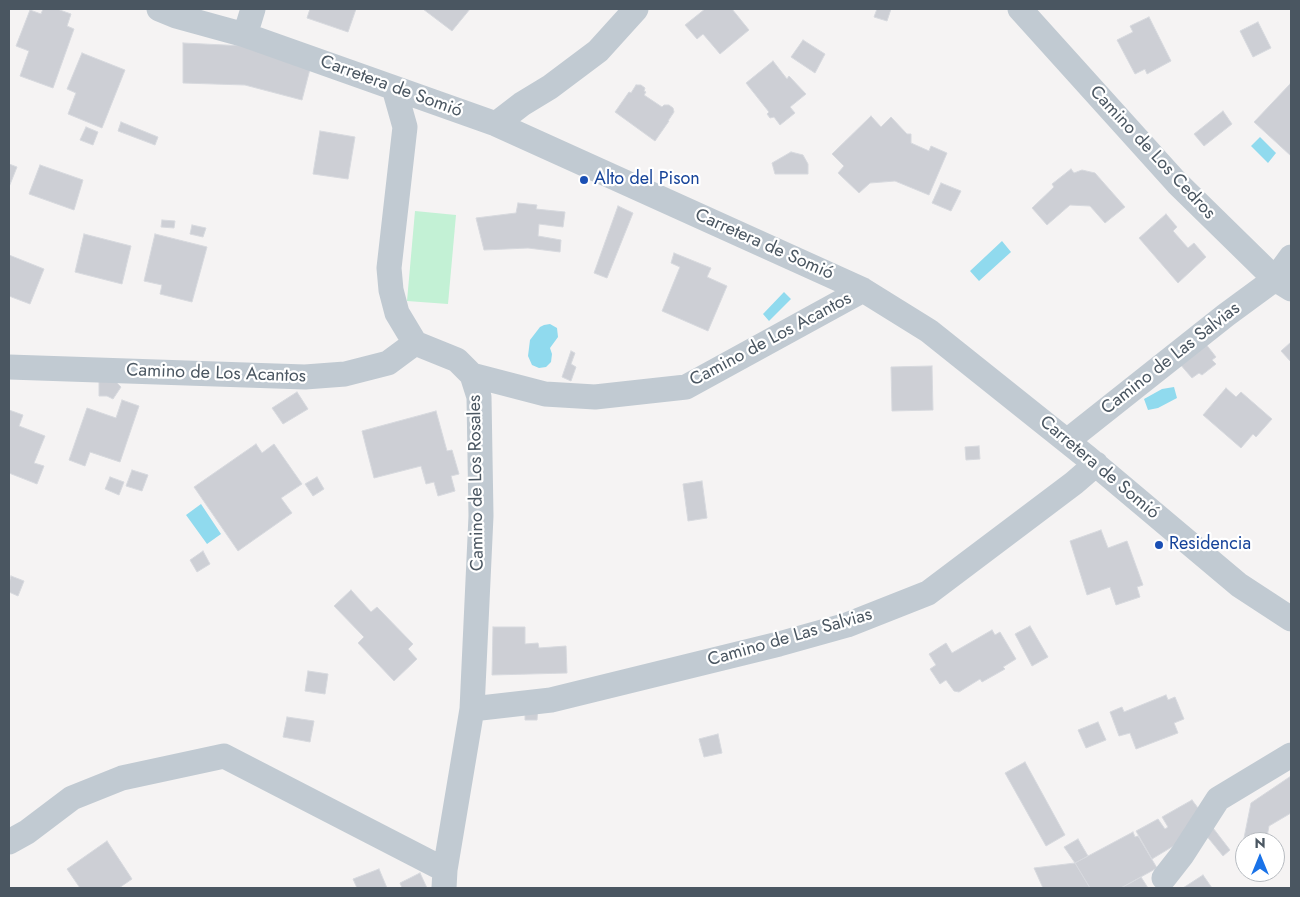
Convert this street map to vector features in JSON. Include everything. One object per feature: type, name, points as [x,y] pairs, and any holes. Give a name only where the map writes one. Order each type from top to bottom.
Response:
[{"type":"street","name":"Carretera de Somió","points":[[160,9],[176,16],[245,35],[496,124],[863,290],[929,331],[1096,464],[1239,585],[1291,620]]},
{"type":"street","points":[[245,35],[253,9]]},
{"type":"street","points":[[496,124],[598,51],[636,9]]},
{"type":"street","name":"Camino de Los Cedros","points":[[1020,9],[1177,183],[1283,284]]},
{"type":"street","points":[[394,88],[406,127],[389,268],[391,290],[397,313],[415,343]]},
{"type":"street","name":"Camino de Las Salvias","points":[[1067,441],[1226,315],[1283,284],[1291,257]]},
{"type":"street","name":"Camino de Los Acantos","points":[[472,375],[545,394],[596,397],[686,387],[863,290]]},
{"type":"street","name":"Camino de Los Acantos","points":[[9,368],[305,377],[345,374],[388,363],[415,343]]},
{"type":"street","name":"Camino de Los Rosales","points":[[415,343],[457,360],[472,375],[479,397],[481,516],[472,709],[444,879]]},
{"type":"street","name":"Camino de Las Salvias","points":[[472,709],[551,700],[779,644],[847,625],[928,593],[1074,483],[1096,464]]},
{"type":"street","points":[[1164,878],[1182,855],[1218,799],[1291,754]]},
{"type":"street","points":[[9,842],[27,832],[72,798],[122,778],[224,756],[444,879]]},
{"type":"green space","points":[[415,211],[456,215],[448,304],[407,301]]},
{"type":"water","points":[[1260,137],[1276,153],[1268,163],[1251,146]]},
{"type":"water","points":[[1002,241],[1011,252],[979,281],[970,271]]},
{"type":"water","points":[[784,292],[791,299],[769,321],[763,314]]},
{"type":"water","points":[[550,324],[557,328],[558,337],[550,348],[552,354],[551,362],[546,367],[539,368],[532,365],[528,356],[530,340],[540,327]]},
{"type":"water","points":[[1174,387],[1177,398],[1158,408],[1148,410],[1144,399],[1162,389]]},
{"type":"water","points":[[201,504],[221,534],[207,544],[186,515]]},
{"type":"building","points":[[43,9],[57,9],[71,14],[67,26],[74,29],[53,88],[20,76],[29,51],[16,46],[30,10],[41,14]]},
{"type":"building","points":[[310,9],[356,9],[348,32],[307,18]]},
{"type":"building","points":[[423,9],[470,9],[452,31]]},
{"type":"building","points":[[705,9],[732,9],[749,30],[720,54],[703,34],[697,39],[685,25]]},
{"type":"building","points":[[877,9],[891,9],[887,21],[874,17]]},
{"type":"building","points":[[1149,17],[1171,61],[1147,74],[1145,69],[1135,74],[1117,40],[1133,32],[1130,26]]},
{"type":"building","points":[[1258,22],[1271,48],[1253,57],[1240,31]]},
{"type":"building","points":[[803,40],[825,54],[815,73],[791,57]]},
{"type":"building","points":[[183,43],[245,46],[310,69],[302,100],[245,85],[183,83]]},
{"type":"building","points":[[82,53],[125,70],[102,128],[68,114],[76,93],[67,89]]},
{"type":"building","points":[[773,61],[787,79],[789,76],[806,94],[790,107],[795,113],[780,125],[774,117],[770,118],[767,114],[769,112],[746,83]]},
{"type":"building","points":[[636,85],[641,85],[645,88],[644,91],[646,92],[644,95],[662,107],[669,105],[673,108],[674,112],[655,141],[615,112]]},
{"type":"building","points":[[1291,85],[1291,156],[1254,122]]},
{"type":"building","points":[[1223,111],[1232,124],[1204,146],[1194,134]]},
{"type":"building","points":[[871,116],[881,127],[891,117],[907,134],[911,134],[911,143],[929,151],[931,146],[947,153],[929,195],[895,181],[870,183],[859,193],[838,173],[844,166],[832,154]]},
{"type":"building","points":[[121,122],[158,137],[155,145],[118,131]]},
{"type":"building","points":[[86,127],[98,132],[93,145],[80,140]]},
{"type":"building","points":[[320,131],[355,137],[348,179],[313,174]]},
{"type":"building","points":[[791,152],[803,155],[808,164],[808,174],[775,174],[772,163]]},
{"type":"building","points":[[9,164],[17,167],[9,187]]},
{"type":"building","points":[[40,165],[83,180],[74,210],[29,194]]},
{"type":"building","points":[[1071,169],[1074,173],[1082,170],[1095,173],[1125,207],[1105,223],[1090,206],[1070,205],[1047,225],[1032,208],[1054,187],[1052,184]]},
{"type":"building","points":[[941,183],[961,191],[951,211],[932,203]]},
{"type":"building","points":[[518,203],[537,205],[536,209],[565,212],[563,227],[539,224],[538,236],[561,240],[560,252],[528,248],[484,250],[476,218],[516,213]]},
{"type":"building","points":[[618,206],[633,213],[607,278],[594,273]]},
{"type":"building","points":[[1166,214],[1177,227],[1173,231],[1188,248],[1194,243],[1206,257],[1178,283],[1139,238]]},
{"type":"building","points":[[162,220],[175,221],[174,228],[161,227]]},
{"type":"building","points":[[192,225],[206,228],[203,237],[190,234]]},
{"type":"building","points":[[84,234],[131,246],[122,284],[75,272]]},
{"type":"building","points":[[155,234],[207,247],[192,302],[160,294],[162,285],[144,281]]},
{"type":"building","points":[[674,253],[711,268],[707,277],[727,286],[708,331],[662,311],[680,267],[671,263]]},
{"type":"building","points":[[9,255],[44,269],[30,304],[9,296]]},
{"type":"building","points":[[1291,342],[1291,362],[1281,351]]},
{"type":"building","points":[[1205,343],[1216,357],[1212,360],[1216,364],[1202,375],[1199,373],[1192,378],[1179,363]]},
{"type":"building","points":[[571,351],[575,353],[571,364],[576,367],[571,381],[562,377]]},
{"type":"building","points":[[932,366],[933,410],[892,411],[891,367]]},
{"type":"building","points":[[113,379],[121,387],[113,399],[107,396],[99,396],[99,381]]},
{"type":"building","points":[[1226,388],[1236,397],[1241,392],[1272,419],[1256,437],[1253,434],[1241,448],[1203,415]]},
{"type":"building","points":[[297,392],[308,409],[283,424],[272,408]]},
{"type":"building","points":[[122,400],[139,406],[120,462],[90,452],[85,466],[69,460],[87,408],[116,418]]},
{"type":"building","points":[[9,410],[23,415],[19,426],[45,436],[34,463],[44,466],[37,484],[9,473]]},
{"type":"building","points":[[436,411],[447,451],[452,450],[459,474],[451,476],[455,491],[438,496],[434,482],[426,484],[421,466],[374,478],[362,431]]},
{"type":"building","points":[[256,444],[262,453],[274,444],[302,484],[281,498],[292,513],[238,551],[194,487]]},
{"type":"building","points":[[979,446],[980,459],[966,460],[965,447]]},
{"type":"building","points":[[132,470],[148,475],[142,491],[126,486]]},
{"type":"building","points":[[110,477],[124,482],[119,495],[105,489]]},
{"type":"building","points":[[317,477],[324,489],[313,496],[305,484]]},
{"type":"building","points":[[702,481],[707,518],[688,521],[683,484]]},
{"type":"building","points":[[1101,530],[1108,548],[1127,541],[1143,585],[1137,587],[1140,597],[1116,605],[1110,587],[1087,595],[1070,541]]},
{"type":"building","points":[[203,551],[210,564],[197,572],[190,560]]},
{"type":"building","points":[[11,576],[24,581],[18,596],[9,592]]},
{"type":"building","points":[[351,590],[371,612],[377,607],[413,644],[408,649],[417,659],[394,681],[358,643],[364,637],[334,606]]},
{"type":"building","points":[[1030,626],[1048,657],[1032,666],[1015,634]]},
{"type":"building","points":[[493,627],[525,627],[525,644],[538,643],[539,648],[566,646],[567,673],[492,675]]},
{"type":"building","points":[[992,630],[995,635],[1000,632],[1016,659],[1003,667],[1005,669],[982,682],[980,679],[959,692],[954,691],[946,680],[940,684],[930,669],[936,665],[929,654],[946,643],[952,653]]},
{"type":"building","points":[[308,671],[328,674],[325,694],[305,691]]},
{"type":"building","points":[[1166,695],[1168,700],[1175,697],[1184,719],[1174,723],[1178,733],[1136,749],[1130,733],[1119,736],[1110,712],[1122,707],[1124,712]]},
{"type":"building","points":[[525,708],[538,708],[537,720],[525,720]]},
{"type":"building","points":[[287,717],[314,721],[310,742],[283,737]]},
{"type":"building","points":[[1098,722],[1106,740],[1086,748],[1078,730]]},
{"type":"building","points":[[718,734],[722,753],[704,757],[699,739]]},
{"type":"building","points":[[1025,762],[1065,835],[1046,846],[1005,773]]},
{"type":"building","points":[[1291,776],[1291,813],[1269,826],[1268,832],[1245,832],[1251,803]]},
{"type":"building","points":[[1192,800],[1204,816],[1180,842],[1152,859],[1136,831],[1158,819],[1165,829],[1168,827],[1162,817]]},
{"type":"building","points":[[1210,824],[1230,850],[1223,856],[1205,834]]},
{"type":"building","points":[[1133,832],[1135,837],[1138,836],[1157,868],[1121,888],[1090,888],[1075,863]]},
{"type":"building","points":[[1078,839],[1088,856],[1075,863],[1064,847]]},
{"type":"building","points":[[107,841],[132,879],[119,888],[80,888],[67,869]]},
{"type":"building","points":[[1075,863],[1090,888],[1043,888],[1034,868]]},
{"type":"building","points":[[379,869],[387,888],[357,888],[353,879]]},
{"type":"building","points":[[420,873],[427,888],[402,888],[400,883]]},
{"type":"building","points":[[1203,875],[1212,888],[1183,888]]},
{"type":"building","points":[[1141,877],[1148,888],[1121,888]]},
{"type":"place","name":"Alto del Pison","points":[[584,180]]},
{"type":"place","name":"Residencia","points":[[1159,545]]}]
